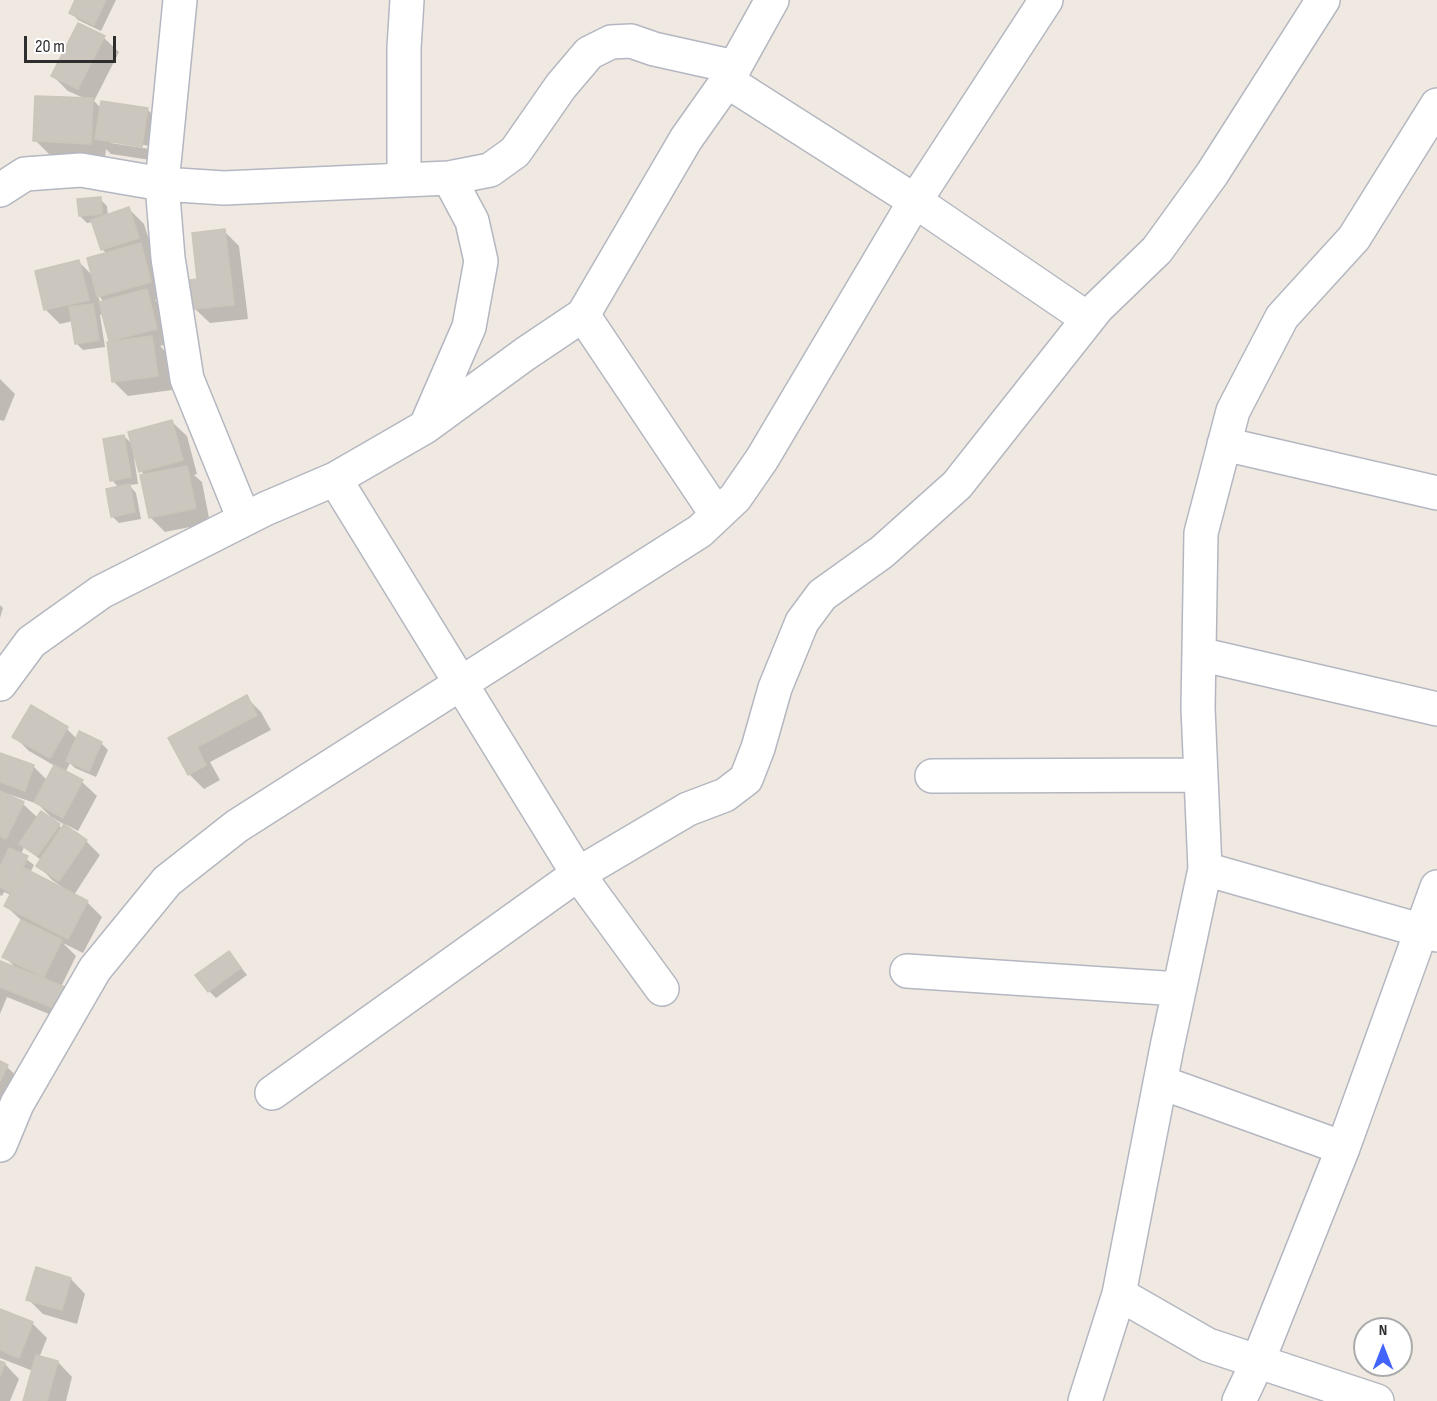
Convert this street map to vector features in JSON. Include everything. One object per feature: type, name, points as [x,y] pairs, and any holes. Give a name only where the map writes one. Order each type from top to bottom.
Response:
[{"type":"street","points":[[180,0],[162,184],[168,258],[187,379],[244,519]]},
{"type":"street","points":[[404,180],[406,0]]},
{"type":"street","points":[[0,684],[31,642],[101,592],[244,519],[335,479],[425,427],[525,354],[584,315],[686,139],[731,74],[772,0]]},
{"type":"street","points":[[0,1145],[16,1104],[95,969],[166,881],[237,826],[700,531],[735,498],[762,459],[915,201],[1046,0]]},
{"type":"street","points":[[272,1093],[578,874],[688,809],[725,795],[746,779],[758,748],[775,688],[802,622],[822,595],[882,552],[957,485],[1097,308],[1157,250],[1212,174],[1323,0]]},
{"type":"street","points":[[0,190],[25,174],[81,170],[162,184],[224,188],[448,178],[490,170],[515,152],[561,86],[589,53],[611,42],[631,41],[731,74],[1088,319]]},
{"type":"street","points":[[1085,1401],[1119,1294],[1160,1082],[1205,869],[1198,708],[1201,533],[1224,444],[1233,411],[1282,317],[1354,238],[1432,126]]},
{"type":"street","points":[[425,427],[469,327],[481,261],[472,220],[448,178]]},
{"type":"street","points":[[584,315],[717,515]]},
{"type":"street","points":[[1224,444],[1437,493]]},
{"type":"street","points":[[335,479],[578,874],[662,989]]},
{"type":"street","points":[[1199,654],[1437,709]]},
{"type":"street","points":[[932,776],[1201,775]]},
{"type":"street","points":[[1205,869],[1430,933]]},
{"type":"street","points":[[1239,1401],[1258,1361],[1430,933],[1437,887]]},
{"type":"street","points":[[907,970],[1179,989]]},
{"type":"street","points":[[1160,1082],[1343,1148]]},
{"type":"street","points":[[1119,1294],[1208,1345],[1377,1401]]},
{"type":"building","points":[[75,0],[106,0],[94,25],[69,13]]},
{"type":"building","points":[[78,23],[105,36],[78,89],[51,76]]},
{"type":"building","points":[[35,96],[93,98],[91,144],[33,141]]},
{"type":"building","points":[[101,101],[148,108],[142,147],[95,139]]},
{"type":"building","points":[[101,197],[102,214],[79,216],[77,199]]},
{"type":"building","points":[[129,207],[139,238],[101,250],[91,220]]},
{"type":"building","points":[[225,229],[234,305],[193,309],[190,280],[197,279],[192,233]]},
{"type":"building","points":[[141,243],[151,282],[97,297],[87,258]]},
{"type":"building","points":[[79,260],[89,300],[44,310],[35,271]]},
{"type":"building","points":[[147,289],[157,329],[109,341],[99,302]]},
{"type":"building","points":[[93,304],[99,340],[75,344],[69,307]]},
{"type":"building","points":[[152,336],[158,376],[112,382],[107,342]]},
{"type":"building","points":[[172,420],[183,460],[139,472],[128,432]]},
{"type":"building","points":[[124,435],[131,477],[110,481],[103,439]]},
{"type":"building","points":[[187,466],[196,508],[149,518],[140,475]]},
{"type":"building","points":[[130,484],[135,512],[111,517],[106,489]]},
{"type":"building","points":[[247,695],[257,715],[197,747],[206,765],[188,775],[168,738]]},
{"type":"building","points":[[31,705],[68,727],[50,758],[12,737]]},
{"type":"building","points":[[79,731],[102,742],[89,771],[66,761]]},
{"type":"building","points":[[0,753],[34,765],[25,791],[0,782]]},
{"type":"building","points":[[54,765],[83,780],[63,818],[34,802]]},
{"type":"building","points":[[0,791],[24,802],[6,839],[0,836]]},
{"type":"building","points":[[41,811],[60,824],[37,856],[19,844]]},
{"type":"building","points":[[64,824],[87,840],[59,881],[36,866]]},
{"type":"building","points":[[9,848],[28,856],[11,893],[0,887],[0,867]]},
{"type":"building","points":[[24,868],[88,901],[68,939],[4,906]]},
{"type":"building","points":[[21,920],[62,940],[44,977],[2,957]]},
{"type":"building","points":[[229,951],[241,968],[208,992],[195,975]]},
{"type":"building","points":[[0,961],[65,987],[56,1009],[0,987]]},
{"type":"building","points":[[0,1061],[8,1065],[0,1081]]},
{"type":"building","points":[[36,1267],[71,1278],[62,1310],[26,1300]]},
{"type":"building","points":[[0,1309],[33,1322],[19,1358],[0,1350]]},
{"type":"building","points":[[36,1355],[58,1361],[47,1401],[23,1401]]},
{"type":"building","points":[[0,1361],[5,1363],[0,1376]]}]
